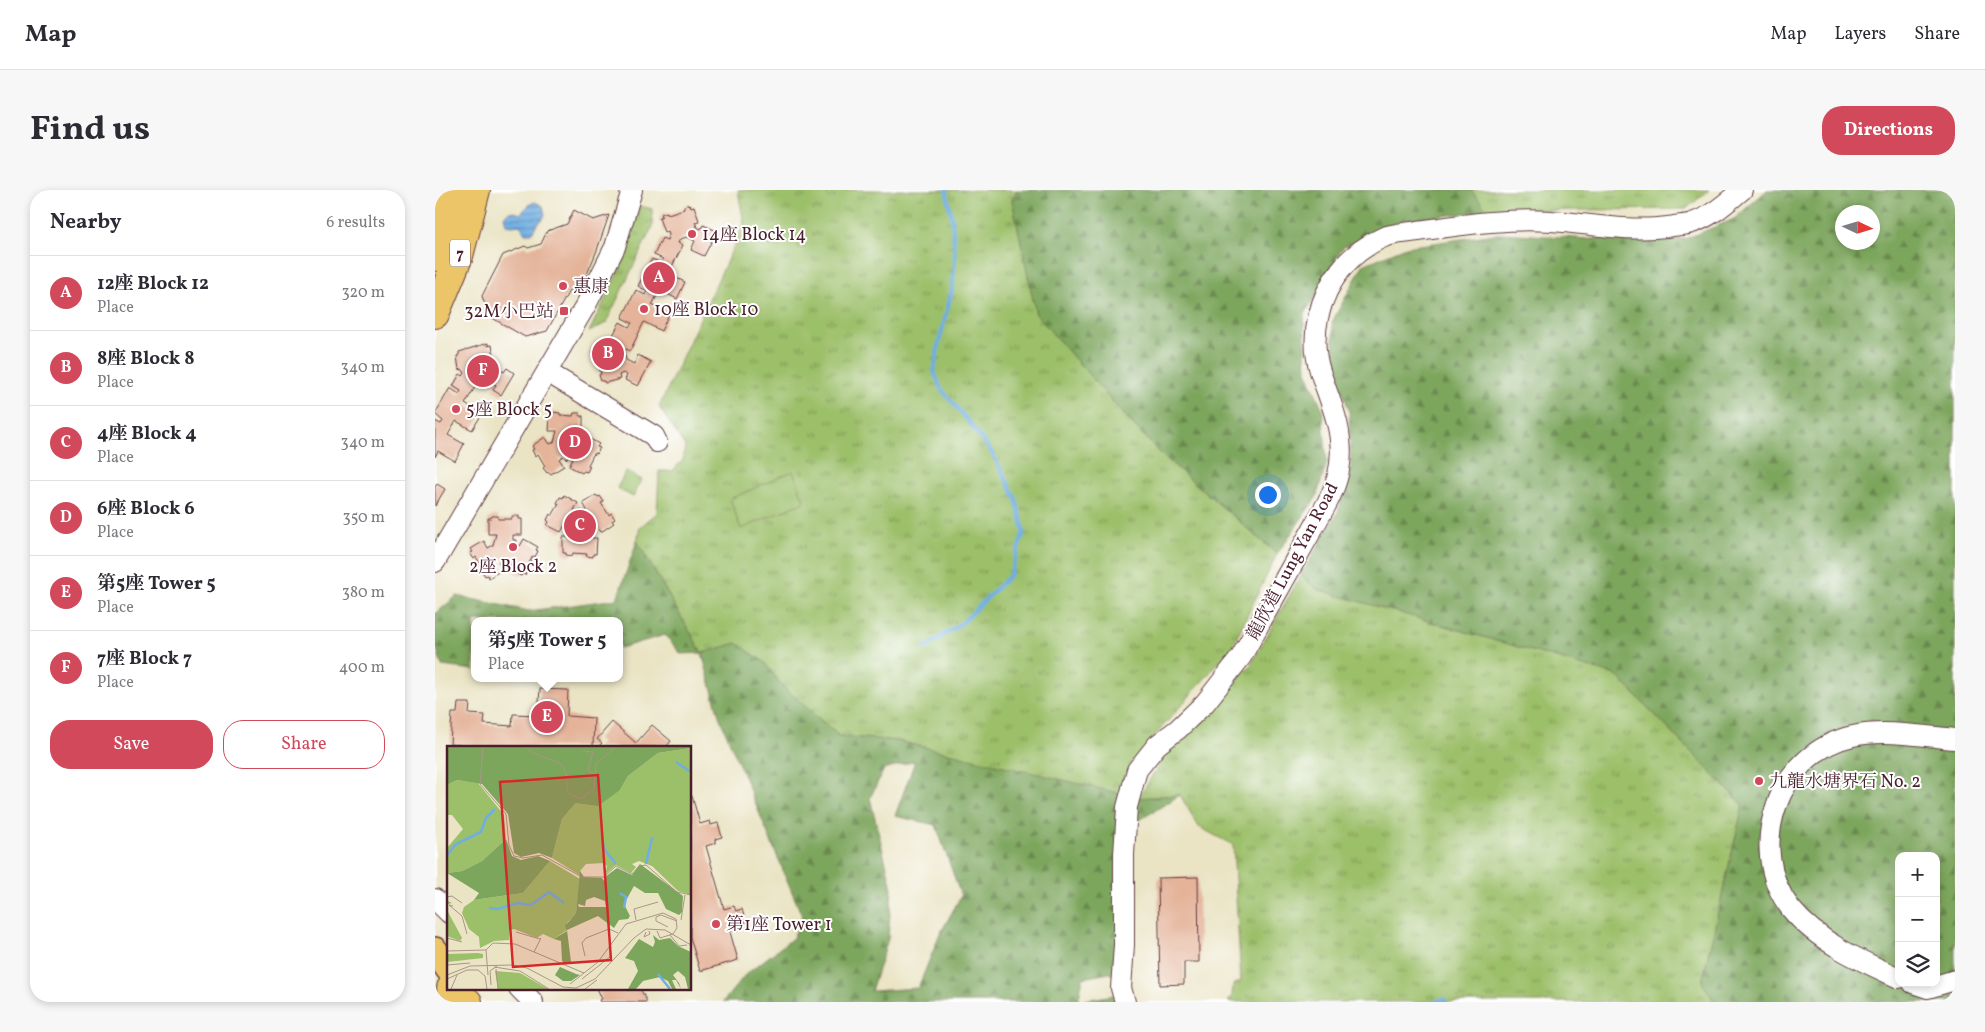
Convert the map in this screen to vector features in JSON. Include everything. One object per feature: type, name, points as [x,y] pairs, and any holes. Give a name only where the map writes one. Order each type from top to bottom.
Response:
[{"type":"highway","name":"7","points":[[435,257],[451,190]]},
{"type":"highway","name":"7","points":[[435,314],[459,256],[476,190]]},
{"type":"highway","points":[[435,975],[447,985]]},
{"type":"highway","points":[[454,990],[468,1002]]},
{"type":"main road","points":[[435,950],[447,967]]},
{"type":"main road","points":[[461,990],[468,1002]]},
{"type":"street","points":[[435,562],[602,275],[620,233],[632,190]]},
{"type":"street","name":"龍欣道 Lung Yan Road","points":[[1125,1002],[1121,988],[1125,902],[1124,854],[1127,807],[1137,770],[1157,745],[1178,729],[1205,703],[1241,657],[1336,484],[1340,460],[1340,440],[1337,421],[1319,369],[1315,340],[1324,298],[1329,286],[1343,266],[1362,250],[1386,236],[1441,228],[1514,220],[1563,222],[1627,230],[1665,228],[1692,224],[1715,211],[1742,190]]},
{"type":"street","points":[[547,372],[654,436],[657,442]]},
{"type":"street","points":[[1895,976],[1846,954],[1801,920],[1791,909],[1783,897],[1772,869],[1769,843],[1773,814],[1779,796],[1794,773],[1803,763],[1826,746],[1839,740],[1852,736],[1878,734],[1955,738]]},
{"type":"street","points":[[435,899],[447,911]]},
{"type":"street","points":[[1940,984],[1955,980]]},
{"type":"street","points":[[521,990],[533,1002]]},
{"type":"green space","points":[[738,190],[1017,190],[1012,200],[1036,314],[1160,453],[1277,554],[1232,647],[1131,763],[1119,794],[898,741],[839,736],[782,686],[763,662],[702,653],[637,541],[640,527],[657,513],[659,471],[672,471],[683,460],[685,446],[659,407],[744,224]]},
{"type":"green space","points":[[1017,190],[1471,190],[1488,211],[1403,220],[1343,247],[1304,316],[1306,371],[1322,408],[1327,463],[1316,498],[1277,554],[1160,453],[1036,314],[1012,200]]},
{"type":"green space","points":[[1471,190],[1709,190],[1686,209],[1488,211]]},
{"type":"green space","points":[[1767,190],[1955,190],[1955,1002],[1715,1002],[1702,982],[1743,805],[1616,675],[1316,589],[1301,575],[1338,512],[1351,468],[1349,411],[1335,367],[1332,322],[1363,265],[1406,247],[1503,233],[1589,239],[1685,239],[1734,219]]},
{"type":"green space","points":[[640,206],[652,209],[653,225],[606,323],[589,332],[624,260]]},
{"type":"green space","points":[[626,471],[642,480],[633,497],[617,488]]},
{"type":"green space","points":[[793,471],[804,502],[741,529],[730,499]]},
{"type":"green space","points":[[637,541],[702,653],[681,654],[665,635],[623,647],[623,617],[471,617],[471,670],[442,666],[435,642],[435,614],[457,596],[529,611],[617,599]]},
{"type":"green space","points":[[1301,575],[1317,589],[1616,675],[1743,805],[1702,982],[1715,1002],[1228,1002],[1232,997],[1233,985],[1241,981],[1233,845],[1199,827],[1180,795],[1139,798],[1168,749],[1250,666]]},
{"type":"green space","points":[[737,643],[764,662],[782,686],[839,736],[898,741],[1139,798],[1180,795],[1130,826],[1115,972],[1083,978],[1078,1001],[1114,995],[1117,1002],[723,1002],[745,975],[793,938],[802,916],[719,716],[702,653]],"holes":[[[915,761],[895,816],[936,825],[961,896],[940,934],[918,988],[871,991],[888,939],[892,888],[870,798],[884,769]]]},
{"type":"water","points":[[535,202],[543,206],[545,215],[532,233],[525,233],[520,225],[511,226],[506,224],[504,217],[507,213],[513,211],[520,214],[530,204]]},
{"type":"building","points":[[690,204],[691,207],[694,206],[699,221],[695,222],[697,227],[701,229],[703,225],[717,231],[704,256],[691,250],[695,241],[687,237],[680,239],[678,243],[683,245],[668,274],[685,282],[677,299],[660,290],[652,305],[669,314],[661,331],[644,322],[630,351],[626,349],[624,352],[626,360],[634,364],[638,355],[651,362],[638,386],[625,380],[627,375],[623,373],[619,375],[620,379],[605,383],[601,381],[596,357],[594,358],[592,352],[594,351],[593,348],[608,343],[609,347],[614,346],[616,341],[611,339],[620,322],[629,327],[632,323],[622,318],[636,290],[645,295],[647,291],[638,286],[652,259],[661,263],[663,259],[654,255],[662,238],[667,240],[669,235],[668,231],[664,232],[659,218],[662,216],[661,214],[684,209],[684,206]]},
{"type":"building","points":[[574,210],[593,220],[609,215],[597,250],[583,284],[569,291],[547,331],[525,337],[489,316],[482,296],[503,255],[525,246],[528,248],[541,244],[547,231],[567,224]]},
{"type":"building","points":[[488,343],[488,346],[492,345],[495,360],[491,362],[492,365],[504,372],[507,368],[514,373],[501,395],[493,390],[496,385],[485,379],[489,374],[479,376],[481,377],[465,404],[482,414],[472,430],[456,421],[448,435],[464,444],[455,461],[438,451],[435,457],[435,421],[441,424],[443,421],[435,414],[450,388],[459,394],[461,391],[453,386],[460,374],[463,376],[465,373],[462,369],[459,370],[457,356],[459,352]]},
{"type":"building","points":[[553,412],[560,413],[560,415],[573,416],[574,413],[580,413],[580,416],[583,416],[583,432],[575,432],[574,436],[578,437],[577,441],[581,443],[585,436],[599,444],[597,447],[600,448],[596,454],[594,453],[587,472],[584,471],[582,473],[569,466],[573,458],[569,456],[566,459],[563,456],[559,459],[564,466],[551,474],[547,473],[538,454],[535,456],[532,446],[545,437],[550,444],[554,442],[557,431],[549,431],[550,415],[553,415]]},
{"type":"building","points":[[437,484],[445,489],[435,506],[435,487]]},
{"type":"building","points":[[564,495],[578,503],[574,510],[578,513],[581,510],[583,513],[587,510],[583,503],[596,495],[600,496],[604,502],[601,503],[609,515],[611,513],[615,519],[612,521],[614,523],[601,532],[596,525],[592,527],[589,538],[597,538],[596,554],[593,554],[593,557],[586,556],[587,554],[573,553],[572,556],[563,553],[563,537],[572,537],[572,533],[568,531],[570,528],[565,525],[561,532],[547,525],[550,514],[552,516],[559,504],[557,503],[560,497],[563,498]]},
{"type":"building","name":"2座 Block 2","points":[[498,516],[498,519],[512,519],[512,516],[519,516],[519,519],[522,519],[522,535],[513,535],[513,540],[516,540],[516,544],[520,546],[524,539],[538,547],[535,557],[533,556],[526,568],[528,569],[525,575],[521,576],[508,569],[512,562],[507,559],[505,562],[502,559],[498,562],[503,569],[489,578],[488,575],[485,576],[482,571],[484,569],[476,557],[474,559],[470,553],[473,552],[471,549],[484,541],[488,548],[493,545],[496,534],[488,534],[488,518]]},
{"type":"building","points":[[540,689],[568,690],[567,716],[594,718],[593,746],[460,746],[450,744],[452,713],[457,713],[458,703],[470,703],[469,714],[485,715],[484,724],[512,726],[513,714],[538,715]]},
{"type":"building","points":[[612,722],[636,743],[652,725],[671,741],[667,746],[599,746],[602,743],[597,739]]},
{"type":"building","name":"第1座 Tower 1","points":[[691,796],[700,824],[710,821],[711,825],[718,823],[722,837],[715,839],[716,843],[706,846],[724,909],[734,906],[736,911],[742,909],[746,923],[740,924],[741,929],[730,932],[738,960],[700,971],[691,940]]},
{"type":"building","points":[[1198,877],[1199,962],[1184,962],[1184,984],[1160,985],[1158,878]]},
{"type":"building","points":[[598,990],[641,990],[647,1002],[600,1002],[599,1000],[602,999]]},
{"type":"waterway","points":[[925,648],[963,622],[1010,575],[1024,531],[1016,499],[993,454],[941,389],[934,372],[939,342],[952,290],[955,260],[952,219],[946,190]]},
{"type":"waterway","points":[[1433,1002],[1445,999]]},
{"type":"place","name":"14座 Block 14","points":[[692,234]]},
{"type":"place","name":"12座 Block 12","points":[[659,278]]},
{"type":"place","name":"惠康","points":[[563,286]]},
{"type":"place","name":"10座 Block 10","points":[[644,309]]},
{"type":"place","name":"32M小巴站","points":[[564,311]]},
{"type":"place","name":"8座 Block 8","points":[[608,354]]},
{"type":"place","name":"7座 Block 7","points":[[483,371]]},
{"type":"place","name":"5座 Block 5","points":[[456,409]]},
{"type":"place","name":"6座 Block 6","points":[[575,443]]},
{"type":"place","name":"4座 Block 4","points":[[580,526]]},
{"type":"place","name":"2座 Block 2","points":[[513,547]]},
{"type":"place","name":"第5座 Tower 5","points":[[547,717]]},
{"type":"place","name":"九龍水塘界石 No. 2","points":[[1759,781]]},
{"type":"place","name":"第1座 Tower 1","points":[[716,924]]}]
